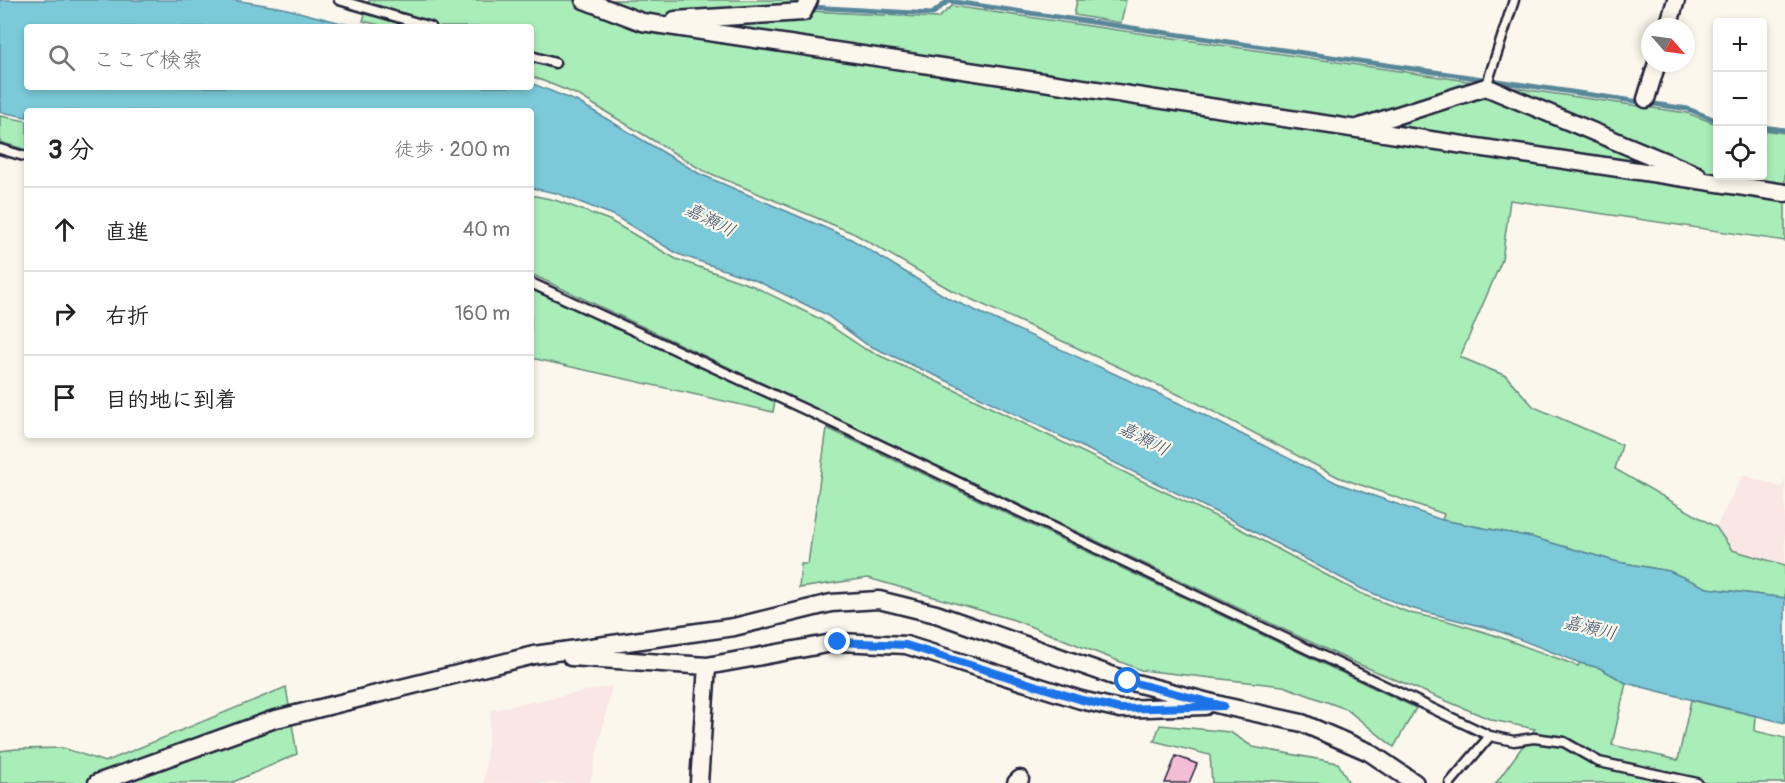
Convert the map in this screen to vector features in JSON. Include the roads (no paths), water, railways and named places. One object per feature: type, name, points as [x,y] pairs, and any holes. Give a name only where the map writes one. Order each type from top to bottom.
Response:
[{"type":"street","points":[[584,0],[642,22],[1785,193]]},
{"type":"street","points":[[642,22],[802,12],[809,0]]},
{"type":"street","points":[[1671,18],[1676,0]]},
{"type":"street","points":[[1646,99],[1654,72]]},
{"type":"street","points":[[1353,129],[1488,81],[1721,185]]},
{"type":"street","points":[[97,783],[272,720],[534,655],[734,627],[831,603],[879,600],[936,614],[1128,681],[1302,723],[1369,752],[1415,783]]},
{"type":"street","points":[[534,655],[707,666],[838,642],[906,645],[1082,700],[1120,709],[1224,706]]},
{"type":"street","points":[[699,783],[707,666]]},
{"type":"lane","points":[[339,0],[421,24]]},
{"type":"lane","points":[[1488,81],[1514,0]]},
{"type":"lane","points":[[534,57],[555,63]]},
{"type":"lane","points":[[0,149],[24,156]]},
{"type":"lane","points":[[534,284],[819,416],[1490,736],[1514,741],[1534,738],[1564,742],[1599,762],[1697,783]]},
{"type":"lane","points":[[1450,783],[1490,736]]},
{"type":"water","name":"嘉瀬川","points":[[0,0],[234,0],[283,8],[345,24],[24,24],[24,90],[534,90],[534,84],[578,102],[700,174],[851,239],[948,298],[1194,410],[1337,483],[1442,520],[1531,537],[1618,562],[1669,571],[1707,588],[1785,598],[1785,723],[1626,683],[1600,668],[1580,663],[1496,630],[1410,608],[1362,589],[1234,521],[943,379],[866,344],[825,314],[757,281],[678,254],[613,215],[556,193],[534,189],[534,108],[24,108],[24,116],[0,112]]},
{"type":"waterway","points":[[810,7],[932,14],[948,1],[1688,109],[1713,119]]},
{"type":"waterway","points":[[1767,128],[1785,130]]}]
